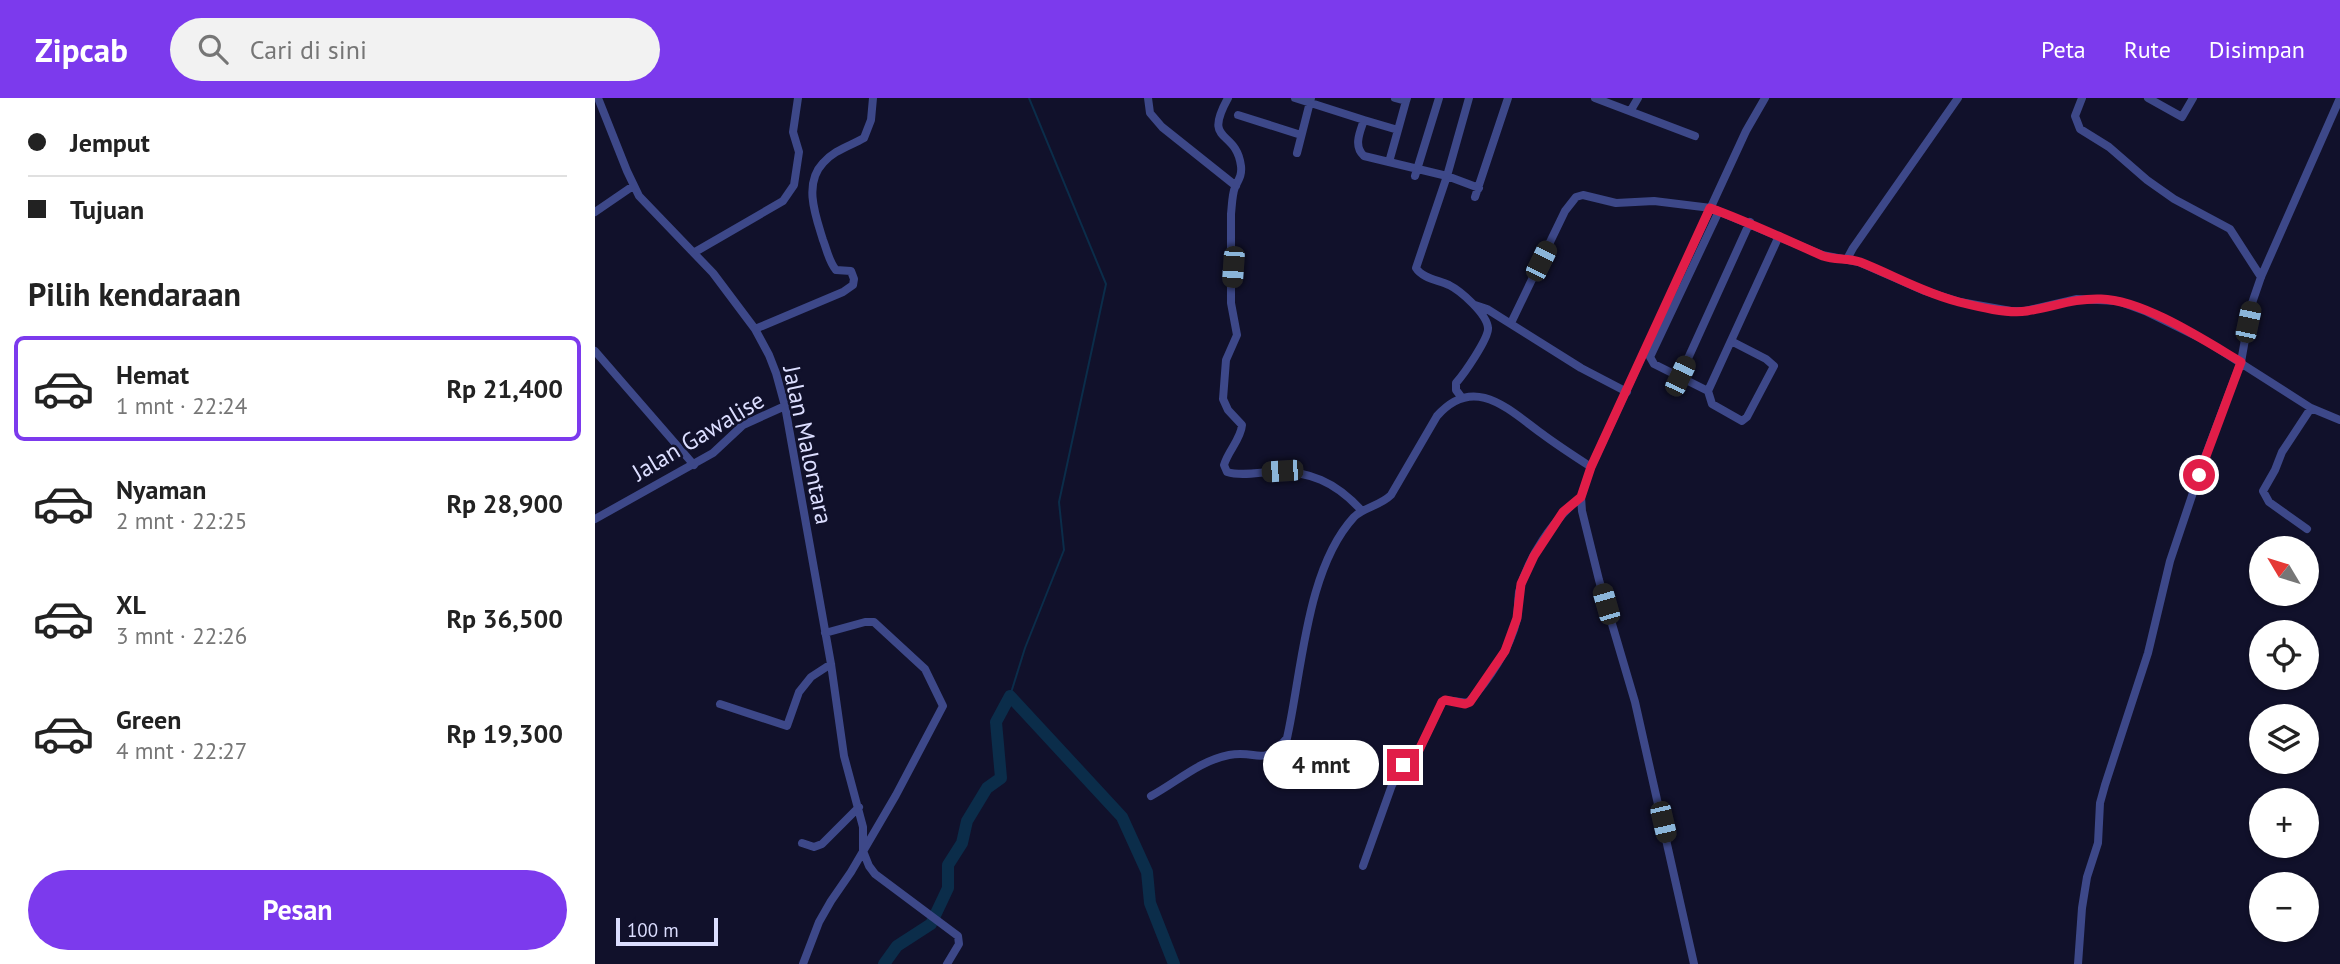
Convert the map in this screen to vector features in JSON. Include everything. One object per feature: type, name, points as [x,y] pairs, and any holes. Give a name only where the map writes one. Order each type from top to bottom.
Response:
[{"type":"street","name":"Jalan Malontara","points":[[597,98],[633,186],[695,252],[755,329],[769,355],[785,406],[831,664],[844,756],[863,827],[863,852]]},
{"type":"street","points":[[695,252],[783,201],[794,186],[799,152],[793,132],[798,98]]},
{"type":"street","points":[[755,329],[843,292],[855,282],[849,270],[836,270],[830,261],[813,208],[814,180],[820,165],[833,153],[865,138],[871,120],[873,98]]},
{"type":"street","points":[[1148,98],[1150,113],[1162,127],[1235,186]]},
{"type":"street","points":[[1228,98],[1217,122],[1221,133],[1238,152],[1241,178],[1235,186],[1231,214],[1231,303],[1237,335],[1226,360],[1223,399],[1228,410],[1242,425],[1224,465],[1227,472],[1235,475],[1282,471],[1304,474],[1338,488],[1361,511]]},
{"type":"street","points":[[1295,98],[1310,100],[1398,130]]},
{"type":"street","points":[[1389,162],[1407,100],[1395,98]]},
{"type":"street","points":[[1416,172],[1440,98]]},
{"type":"street","points":[[1462,398],[1456,390],[1456,383],[1489,330],[1487,324],[1475,305],[1452,286],[1420,274],[1416,268],[1447,176],[1469,98]]},
{"type":"street","points":[[1475,197],[1508,98]]},
{"type":"street","points":[[1595,98],[1695,136]]},
{"type":"street","points":[[1631,110],[1638,98]]},
{"type":"street","points":[[1708,391],[1654,364],[1650,357],[1746,131],[1765,98]]},
{"type":"street","points":[[1847,259],[1958,98]]},
{"type":"street","points":[[2082,98],[2075,116],[2080,129],[2109,147],[2174,199],[2230,229],[2261,277]]},
{"type":"street","points":[[2152,99],[2182,117],[2193,98]]},
{"type":"street","points":[[2078,964],[2082,908],[2087,877],[2098,843],[2100,803],[2148,653],[2170,561],[2241,362],[2251,306],[2261,277],[2340,98]]},
{"type":"street","points":[[1297,153],[1310,100]]},
{"type":"street","points":[[1238,116],[1301,135]]},
{"type":"street","points":[[1364,120],[1357,144],[1358,150],[1364,156],[1416,172],[1447,176],[1479,188]]},
{"type":"street","points":[[595,212],[633,186]]},
{"type":"street","points":[[1511,323],[1565,211],[1576,197],[1583,195],[1616,202],[1654,201],[1715,209],[1822,255],[1847,259],[1925,291],[1960,302],[2025,311],[2069,300],[2119,301],[2181,327],[2311,408],[2340,420]]},
{"type":"street","points":[[1694,964],[1635,702],[1599,580],[1581,497],[1591,467],[1715,209]]},
{"type":"street","points":[[1680,376],[1750,222]]},
{"type":"street","points":[[1731,341],[1774,366],[1747,417],[1742,421],[1712,404],[1708,391],[1779,236]]},
{"type":"street","points":[[1475,305],[1487,309],[1539,344],[1627,392]]},
{"type":"street","points":[[595,351],[694,465]]},
{"type":"street","points":[[1151,796],[1204,761],[1233,754],[1266,757],[1276,751],[1287,738],[1305,637],[1327,562],[1344,531],[1361,511],[1383,502],[1391,495],[1437,416],[1462,398],[1495,400],[1591,467]]},
{"type":"street","name":"Jalan Gawalise","points":[[595,519],[713,453],[736,429],[785,406]]},
{"type":"street","points":[[2307,529],[2269,502],[2263,491],[2282,452],[2311,408]]},
{"type":"street","points":[[1363,866],[1392,785],[1403,765],[1419,750],[1442,702],[1445,700],[1468,703],[1505,651],[1514,626],[1521,584],[1534,556],[1563,512],[1581,497]]},
{"type":"street","points":[[803,964],[819,922],[863,852],[942,709],[942,703],[925,669],[874,622],[865,622],[825,634]]},
{"type":"street","points":[[720,704],[787,726],[799,692],[811,677],[831,664]]},
{"type":"street","points":[[802,844],[814,847],[822,845],[859,807]]},
{"type":"street","points":[[863,852],[875,874],[955,933],[960,940],[959,944],[947,964]]},
{"type":"waterway","points":[[1010,696],[1025,648],[1064,550],[1059,502],[1106,284],[1029,98]]},
{"type":"waterway","points":[[884,964],[897,946],[931,924],[948,888],[948,865],[962,843],[967,821],[987,788],[1001,778],[996,722],[1010,696],[1122,817],[1147,872],[1150,903],[1174,964]]},
{"type":"route","points":[[1403,765],[1419,750],[1442,702],[1470,702],[1505,651],[1517,618],[1521,584],[1553,525],[1563,512],[1581,497],[1591,467],[1710,208],[1750,222],[1822,255],[1859,262],[1925,291],[1960,302],[2025,311],[2069,300],[2102,299],[2119,301],[2181,327],[2241,362],[2225,399],[2199,475]]}]
